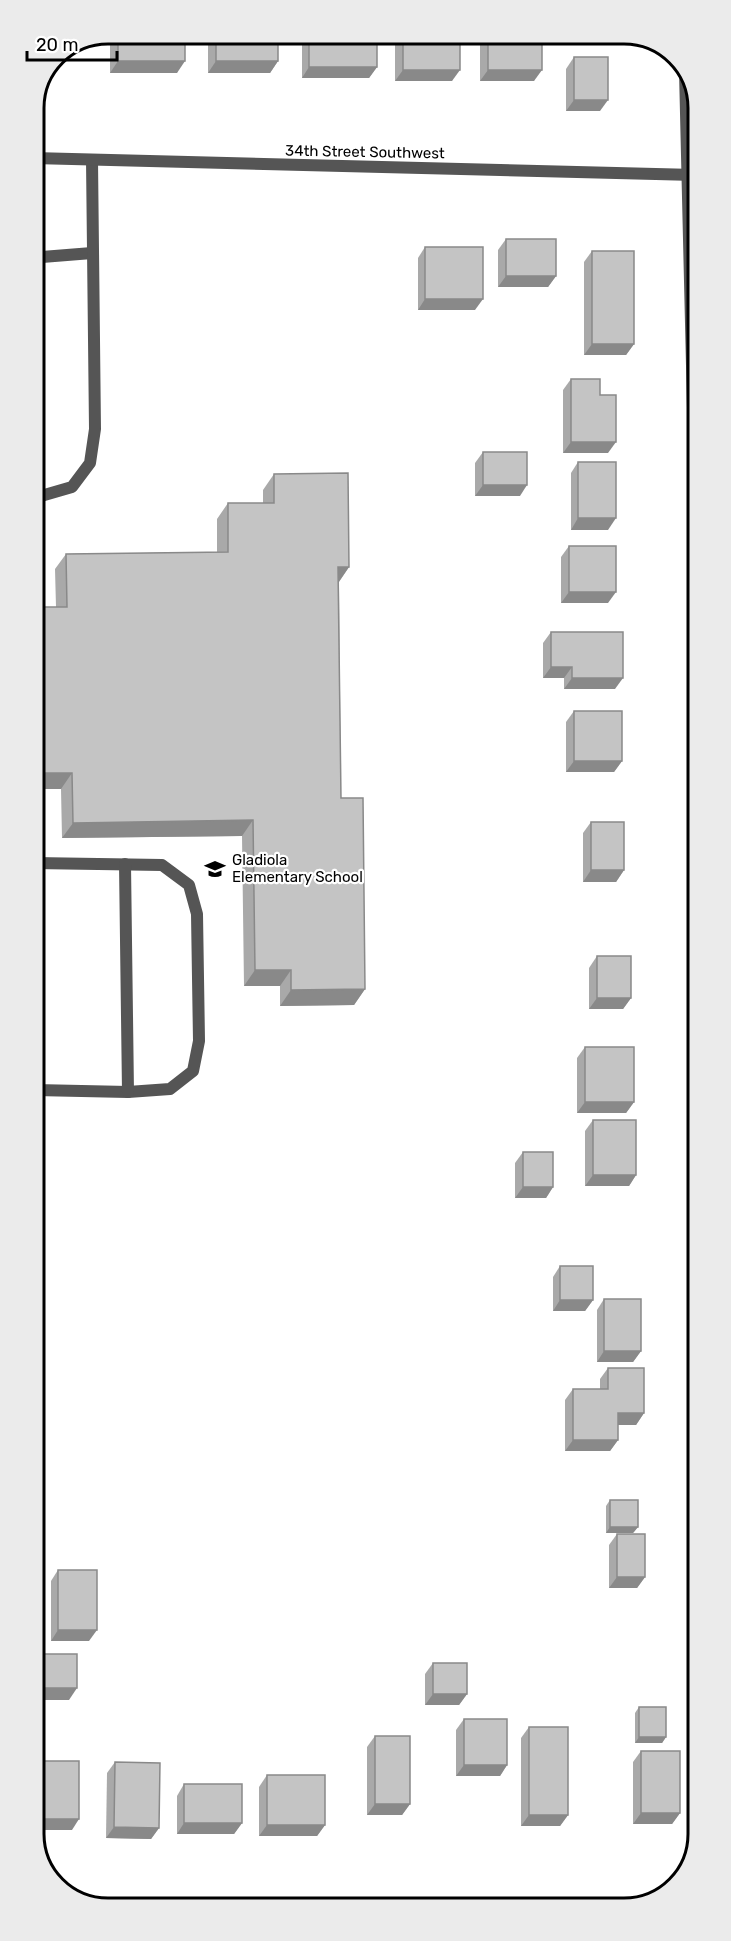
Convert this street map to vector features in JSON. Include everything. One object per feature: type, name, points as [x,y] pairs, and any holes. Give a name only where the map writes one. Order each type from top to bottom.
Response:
[{"type":"street","points":[[686,97],[688,123]]},
{"type":"street","name":"34th Street Southwest","points":[[44,158],[688,175]]},
{"type":"street","points":[[44,495],[72,487],[90,463],[95,429],[92,160]]},
{"type":"street","points":[[44,257],[92,253]]},
{"type":"street","points":[[44,862],[162,865],[189,885],[197,914],[199,1041],[192,1071],[170,1089],[128,1092],[44,1090]]},
{"type":"street","points":[[125,864],[128,1092]]},
{"type":"building","points":[[118,44],[185,44],[185,61],[118,61]]},
{"type":"building","points":[[216,44],[278,44],[278,61],[216,61]]},
{"type":"building","points":[[309,44],[377,44],[377,67],[309,67]]},
{"type":"building","points":[[403,44],[460,44],[460,70],[403,70]]},
{"type":"building","points":[[488,44],[542,44],[542,70],[488,70]]},
{"type":"building","points":[[574,57],[608,57],[608,100],[574,100]]},
{"type":"building","points":[[506,239],[556,239],[556,276],[506,276]]},
{"type":"building","points":[[425,247],[483,247],[483,299],[425,299]]},
{"type":"building","points":[[592,251],[634,251],[634,344],[592,344]]},
{"type":"building","points":[[571,379],[600,379],[600,395],[616,395],[616,442],[571,442]]},
{"type":"building","points":[[483,452],[527,452],[527,485],[483,485]]},
{"type":"building","points":[[578,462],[616,462],[616,518],[578,518]]},
{"type":"building","points":[[348,473],[349,567],[338,567],[341,798],[363,798],[365,989],[291,990],[291,970],[255,970],[253,820],[73,823],[72,773],[44,773],[44,607],[67,607],[66,554],[228,552],[228,503],[274,503],[274,474]]},
{"type":"building","points":[[569,546],[616,546],[616,592],[569,592]]},
{"type":"building","points":[[551,632],[623,632],[623,678],[572,678],[572,667],[551,667]]},
{"type":"building","points":[[574,711],[622,711],[622,761],[574,761]]},
{"type":"building","points":[[591,822],[624,822],[624,870],[591,870]]},
{"type":"building","points":[[597,956],[631,956],[631,998],[597,998]]},
{"type":"building","points":[[585,1047],[634,1047],[634,1102],[585,1102]]},
{"type":"building","points":[[593,1120],[636,1120],[636,1175],[593,1175]]},
{"type":"building","points":[[523,1152],[553,1152],[553,1187],[523,1187]]},
{"type":"building","points":[[560,1266],[593,1266],[593,1300],[560,1300]]},
{"type":"building","points":[[604,1299],[641,1299],[641,1351],[604,1351]]},
{"type":"building","points":[[608,1368],[644,1368],[644,1413],[618,1413],[618,1440],[573,1440],[573,1389],[608,1389]]},
{"type":"building","points":[[610,1500],[638,1500],[638,1527],[610,1527]]},
{"type":"building","points":[[617,1534],[645,1534],[645,1577],[617,1577]]},
{"type":"building","points":[[58,1570],[97,1570],[97,1630],[58,1630]]},
{"type":"building","points":[[44,1654],[77,1654],[77,1688],[44,1688]]},
{"type":"building","points":[[433,1663],[467,1663],[467,1694],[433,1694]]},
{"type":"building","points":[[639,1707],[666,1707],[666,1737],[639,1737]]},
{"type":"building","points":[[464,1719],[507,1719],[507,1765],[464,1765]]},
{"type":"building","points":[[529,1727],[568,1727],[568,1815],[529,1815]]},
{"type":"building","points":[[375,1736],[410,1736],[410,1804],[375,1804]]},
{"type":"building","points":[[641,1751],[680,1751],[680,1813],[641,1813]]},
{"type":"building","points":[[44,1761],[79,1761],[79,1819],[44,1819]]},
{"type":"building","points":[[115,1762],[160,1763],[159,1828],[114,1827]]},
{"type":"building","points":[[267,1775],[325,1775],[325,1825],[267,1825]]},
{"type":"building","points":[[184,1784],[242,1784],[242,1823],[184,1823]]},
{"type":"place","name":"Gladiola Elementary School","points":[[215,869]]}]
